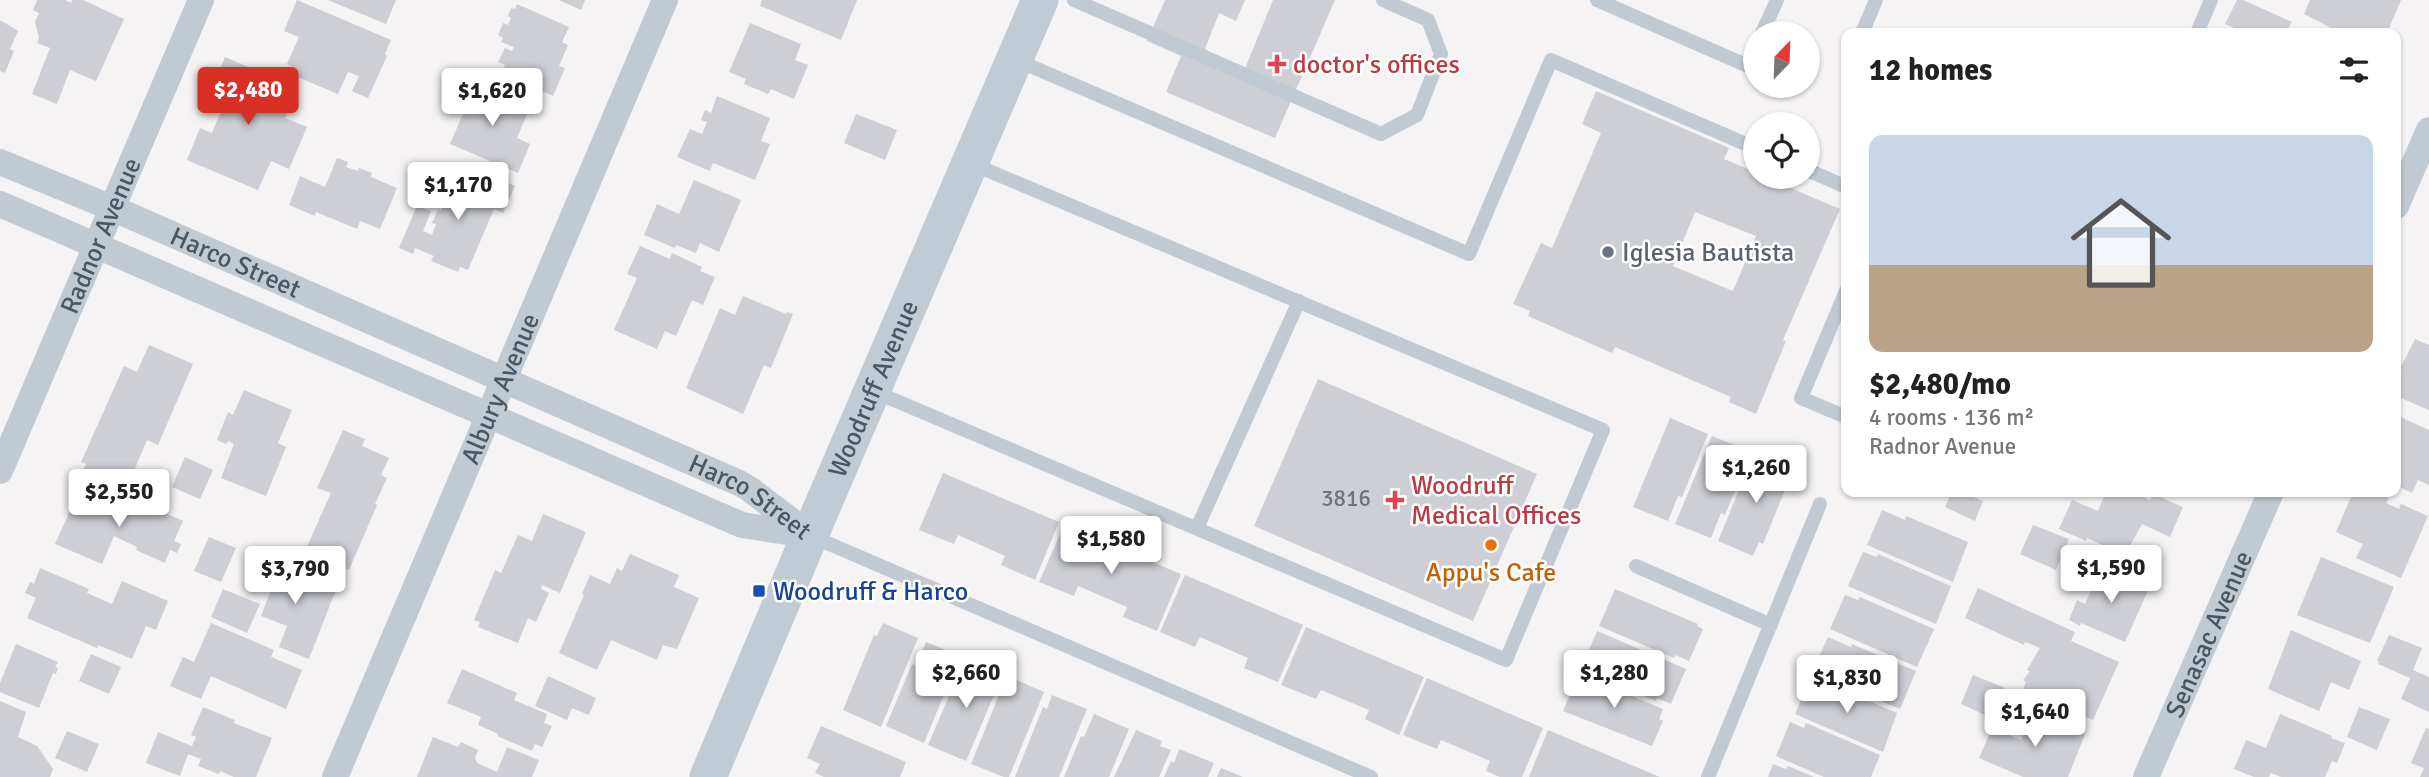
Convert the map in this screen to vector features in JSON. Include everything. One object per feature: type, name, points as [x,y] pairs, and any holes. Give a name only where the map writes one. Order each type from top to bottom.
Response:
[{"type":"main road","name":"Woodruff Avenue","points":[[708,777],[1040,0]]},
{"type":"street","name":"Radnor Avenue","points":[[0,471],[201,0]]},
{"type":"street","name":"Albury Avenue","points":[[335,777],[665,0]]},
{"type":"street","points":[[2401,194],[2429,130]]},
{"type":"street","name":"Harco Street","points":[[0,162],[112,208],[748,488],[810,535]]},
{"type":"street","name":"Harco Street","points":[[0,204],[742,525],[810,535]]},
{"type":"street","name":"Senasac Avenue","points":[[2146,777],[2269,497]]},
{"type":"lane","points":[[1074,0],[1381,134],[1417,115],[1441,54],[1428,20],[1383,0]]},
{"type":"lane","points":[[1597,0],[1743,64]]},
{"type":"lane","points":[[1767,21],[1777,0]]},
{"type":"lane","points":[[1864,28],[1876,0]]},
{"type":"lane","points":[[2199,28],[2210,3]]},
{"type":"lane","points":[[1014,60],[1469,254],[1551,60],[1743,143]]},
{"type":"lane","points":[[871,391],[1506,660],[1603,430],[970,163]]},
{"type":"lane","points":[[1820,175],[1841,185]]},
{"type":"lane","points":[[1197,528],[1299,301]]},
{"type":"lane","points":[[1841,303],[1801,398],[1841,415]]},
{"type":"lane","points":[[1708,777],[1820,504]]},
{"type":"lane","points":[[810,535],[1371,777]]},
{"type":"lane","points":[[1636,566],[1770,625]]},
{"type":"building","points":[[37,0],[65,0],[71,3],[72,0],[83,0],[124,19],[96,81],[70,70],[57,104],[32,94],[50,48],[37,43],[39,38],[35,22],[39,13],[33,10]]},
{"type":"building","points":[[297,0],[391,40],[385,54],[387,56],[368,98],[352,91],[359,76],[348,72],[338,94],[290,74],[293,67],[287,64],[299,37],[284,31]]},
{"type":"building","points":[[328,0],[396,0],[386,24]]},
{"type":"building","points":[[559,0],[585,0],[581,10]]},
{"type":"building","points":[[762,0],[857,0],[841,40],[760,6]]},
{"type":"building","name":"doctor's offices","points":[[1165,0],[1245,0],[1236,21],[1219,13],[1203,54],[1244,71],[1273,0],[1335,0],[1275,138],[1166,92],[1181,56],[1147,41]]},
{"type":"building","points":[[2237,0],[2243,0],[2292,22],[2289,28],[2234,28],[2225,24]]},
{"type":"building","points":[[2310,0],[2401,0],[2389,28],[2331,28],[2304,14]]},
{"type":"building","points":[[517,4],[569,27],[562,42],[568,45],[559,66],[565,68],[553,96],[520,81],[522,77],[503,69],[505,65],[498,62],[505,48],[512,51],[514,47],[501,42],[503,38],[498,35],[503,23],[508,25],[511,8],[515,9]]},
{"type":"building","points":[[0,20],[18,31],[10,49],[14,51],[5,73],[0,71]]},
{"type":"building","points":[[750,23],[801,44],[795,60],[808,65],[794,99],[771,89],[768,94],[744,84],[746,79],[729,72]]},
{"type":"building","points":[[225,57],[255,70],[254,74],[296,92],[285,118],[307,127],[289,169],[271,161],[258,190],[187,160],[200,128],[212,133],[226,99],[211,93]]},
{"type":"building","points":[[478,79],[502,89],[499,97],[529,109],[517,138],[530,144],[518,173],[450,144]]},
{"type":"building","name":"Iglesia Bautista","points":[[1596,91],[1729,148],[1724,159],[1743,167],[1743,189],[1793,189],[1840,209],[1783,340],[1786,341],[1756,414],[1729,402],[1731,397],[1615,347],[1612,353],[1528,316],[1530,311],[1513,304],[1541,243],[1552,248],[1601,133],[1582,124]],"holes":[[[1695,212],[1756,236],[1733,291],[1673,266]]]},
{"type":"building","points":[[717,96],[770,118],[761,141],[770,144],[755,180],[713,163],[710,171],[677,157],[690,129],[702,134],[707,122],[701,120],[705,110],[711,113]]},
{"type":"building","points":[[856,114],[897,130],[885,160],[844,143]]},
{"type":"building","points":[[337,158],[348,162],[346,167],[372,173],[371,177],[397,188],[380,229],[360,221],[357,229],[316,212],[315,216],[289,205],[300,176],[325,187]]},
{"type":"building","points":[[482,171],[515,186],[503,213],[494,209],[468,270],[460,267],[458,272],[431,261],[434,256],[415,248],[413,254],[399,248],[417,206],[431,211],[423,231],[432,235],[436,224],[432,223],[447,198],[443,196],[446,188],[473,197],[474,194],[465,190],[472,175],[479,178]]},
{"type":"building","points":[[694,180],[741,200],[719,252],[700,243],[696,253],[676,245],[675,248],[644,235],[657,204],[679,214]]},
{"type":"building","points":[[640,246],[670,259],[672,253],[702,267],[700,271],[715,277],[703,305],[692,300],[676,336],[665,331],[657,349],[614,330],[637,278],[627,274]]},
{"type":"building","points":[[743,296],[786,314],[793,314],[771,368],[764,365],[743,414],[686,388],[720,308],[735,315]]},
{"type":"building","points":[[2415,339],[2429,345],[2429,410],[2401,398],[2401,367]]},
{"type":"building","points":[[149,345],[193,364],[158,445],[147,440],[125,492],[82,473],[86,464],[81,462],[124,366],[137,372]]},
{"type":"building","name":"Woodruff Medical Offices","points":[[1318,379],[1537,474],[1473,621],[1254,526]]},
{"type":"building","points":[[244,390],[292,410],[278,443],[286,447],[266,496],[221,478],[234,444],[217,440],[228,412],[233,415]]},
{"type":"building","points":[[2401,417],[2429,430],[2429,485],[2418,480],[2412,493],[2401,488]]},
{"type":"building","points":[[1670,418],[1708,434],[1682,497],[1678,496],[1668,521],[1633,507]]},
{"type":"building","points":[[343,430],[365,439],[362,446],[389,458],[381,475],[387,478],[349,570],[305,551],[331,493],[317,488]]},
{"type":"building","points":[[1712,436],[1751,452],[1725,515],[1721,513],[1711,538],[1675,524]]},
{"type":"building","points":[[1754,454],[1793,470],[1763,544],[1759,542],[1753,556],[1718,541]]},
{"type":"building","points":[[185,457],[213,470],[200,499],[172,487]]},
{"type":"building","points":[[943,473],[1059,522],[1035,580],[1001,565],[1005,556],[958,535],[954,544],[919,530]]},
{"type":"building","points":[[121,494],[183,521],[174,541],[181,544],[177,553],[170,550],[165,563],[114,536],[102,564],[55,544],[77,495],[113,511]]},
{"type":"building","points":[[1950,497],[1973,497],[1983,501],[1975,521],[1945,507]]},
{"type":"building","points":[[2104,497],[2143,497],[2150,500],[2152,497],[2160,497],[2183,507],[2170,537],[2142,524],[2125,555],[2059,529],[2072,500],[2098,511]]},
{"type":"building","points":[[2351,497],[2387,497],[2389,498],[2386,503],[2399,509],[2401,504],[2428,516],[2401,578],[2356,558],[2363,544],[2336,532]]},
{"type":"building","points":[[1882,510],[1905,520],[1906,516],[1968,542],[1953,582],[1867,545]]},
{"type":"building","points":[[543,514],[586,532],[560,593],[542,585],[541,589],[549,593],[536,622],[528,618],[518,643],[478,627],[480,622],[474,620],[495,570],[501,573],[518,535],[532,541]]},
{"type":"building","points":[[1064,525],[1181,574],[1157,631],[1123,617],[1127,607],[1078,586],[1074,596],[1039,582]]},
{"type":"building","points":[[2033,525],[2069,539],[2056,570],[2020,554]]},
{"type":"building","points":[[209,537],[236,548],[221,582],[194,571]]},
{"type":"building","points":[[1863,552],[1877,557],[1878,554],[1951,586],[1936,624],[1848,586]]},
{"type":"building","points":[[630,554],[679,575],[674,587],[699,598],[677,649],[663,645],[657,660],[611,640],[597,670],[559,653],[590,575],[610,584],[617,568],[622,571]]},
{"type":"building","points":[[266,557],[297,570],[295,576],[335,592],[309,659],[279,647],[287,626],[261,616],[272,587],[264,583],[262,587],[255,584]]},
{"type":"building","points":[[2321,557],[2394,587],[2370,643],[2297,615]]},
{"type":"building","points":[[2101,567],[2149,588],[2125,642],[2069,620],[2077,600],[2085,604]]},
{"type":"building","points":[[40,568],[89,589],[87,593],[112,604],[122,581],[168,601],[156,630],[146,626],[132,659],[98,645],[97,648],[27,618],[36,598],[25,593],[30,582],[34,584]]},
{"type":"building","points":[[1185,575],[1303,625],[1278,682],[1244,668],[1248,658],[1200,637],[1195,647],[1160,632]]},
{"type":"building","points":[[1978,588],[2075,632],[2071,641],[2119,662],[2093,720],[2023,689],[2026,682],[2023,680],[2030,671],[2027,670],[2040,648],[2025,642],[2024,645],[1965,618]]},
{"type":"building","points":[[223,589],[260,604],[247,633],[211,617]]},
{"type":"building","points":[[1615,589],[1698,624],[1697,626],[1703,629],[1689,661],[1675,655],[1674,658],[1599,626]]},
{"type":"building","points":[[1845,595],[1858,600],[1860,597],[1934,629],[1917,667],[1830,629]]},
{"type":"building","points":[[211,623],[274,650],[271,657],[302,670],[286,709],[211,676],[201,699],[170,686],[183,657],[194,662]]},
{"type":"building","points":[[883,623],[918,638],[881,727],[843,710],[874,635],[877,636]]},
{"type":"building","points":[[1306,627],[1424,677],[1399,735],[1365,719],[1369,710],[1321,690],[1316,699],[1281,685]]},
{"type":"building","points":[[2291,630],[2361,661],[2349,690],[2331,682],[2319,711],[2268,689]]},
{"type":"building","points":[[1597,631],[1686,669],[1671,704],[1657,698],[1656,701],[1581,670]]},
{"type":"building","points":[[2389,635],[2422,648],[2413,670],[2429,677],[2429,712],[2401,699],[2410,678],[2378,664]]},
{"type":"building","points":[[1828,637],[1851,647],[1852,644],[1916,671],[1900,709],[1812,672]]},
{"type":"building","points":[[926,642],[960,656],[924,743],[886,726],[912,664],[916,666]]},
{"type":"building","points":[[16,644],[58,662],[55,667],[58,668],[56,674],[53,673],[39,708],[0,692],[0,683]]},
{"type":"building","points":[[91,654],[121,667],[109,694],[79,681]]},
{"type":"building","points":[[968,659],[1003,674],[966,761],[928,745]]},
{"type":"building","points":[[462,669],[517,693],[514,700],[547,714],[544,723],[552,726],[542,747],[535,744],[532,751],[497,736],[498,734],[478,725],[481,717],[447,703]]},
{"type":"building","points":[[1579,674],[1663,709],[1659,719],[1663,721],[1652,746],[1563,711]]},
{"type":"building","points":[[1973,675],[2005,688],[1992,718],[1961,704]]},
{"type":"building","points":[[548,676],[596,698],[589,715],[572,708],[567,720],[535,706]]},
{"type":"building","points":[[1010,677],[1044,692],[1009,777],[1004,777],[971,764],[1001,690],[1004,691]]},
{"type":"building","points":[[1427,678],[1543,728],[1522,777],[1500,777],[1486,771],[1490,761],[1441,740],[1437,749],[1403,735]]},
{"type":"building","points":[[1810,679],[1833,689],[1834,686],[1897,713],[1883,752],[1795,714]]},
{"type":"building","points":[[1052,695],[1087,709],[1059,777],[1015,777],[1043,707],[1047,709]]},
{"type":"building","points":[[0,701],[26,712],[18,737],[37,746],[53,769],[50,777],[0,777]]},
{"type":"building","points":[[203,707],[272,738],[256,777],[234,777],[220,771],[219,774],[198,766],[201,759],[188,754],[180,776],[146,763],[158,732],[192,746],[196,737],[191,735]]},
{"type":"building","points":[[2359,707],[2390,719],[2377,750],[2347,737]]},
{"type":"building","points":[[2033,713],[2085,734],[2068,777],[2023,777],[1979,758],[1992,728],[2021,740]]},
{"type":"building","points":[[1094,714],[1129,729],[1109,777],[1064,777],[1081,736],[1084,737]]},
{"type":"building","points":[[2280,714],[2345,743],[2337,763],[2332,761],[2325,777],[2281,777],[2271,773],[2269,777],[2254,777],[2234,769],[2246,740],[2266,748]]},
{"type":"building","points":[[1790,722],[1804,728],[1806,723],[1880,755],[1871,777],[1824,777],[1776,756]]},
{"type":"building","points":[[821,726],[906,762],[900,777],[824,777],[815,773],[820,764],[807,758]]},
{"type":"building","points":[[2426,728],[2429,729],[2429,777],[2420,777],[2424,768],[2411,763]]},
{"type":"building","points":[[1136,730],[1162,741],[1160,746],[1171,750],[1159,777],[1114,777]]},
{"type":"building","points":[[1548,730],[1660,777],[1529,777]]},
{"type":"building","points":[[67,731],[99,744],[87,772],[55,758]]},
{"type":"building","points":[[433,737],[458,747],[461,742],[478,750],[475,758],[477,763],[497,772],[507,747],[539,760],[532,777],[417,777]]},
{"type":"building","points":[[1179,749],[1214,763],[1208,777],[1164,777],[1171,761],[1174,763]]},
{"type":"building","points":[[1773,764],[1786,769],[1788,766],[1814,777],[1768,777]]},
{"type":"building","points":[[1221,768],[1243,777],[1217,777]]},
{"type":"place","name":"doctor's offices","points":[[1277,64]]},
{"type":"place","name":"Iglesia Bautista","points":[[1608,252]]},
{"type":"place","name":"Woodruff Medical Offices","points":[[1395,500]]},
{"type":"place","name":"Appu's Cafe","points":[[1491,545]]},
{"type":"place","name":"Woodruff & Harco","points":[[759,591]]}]
